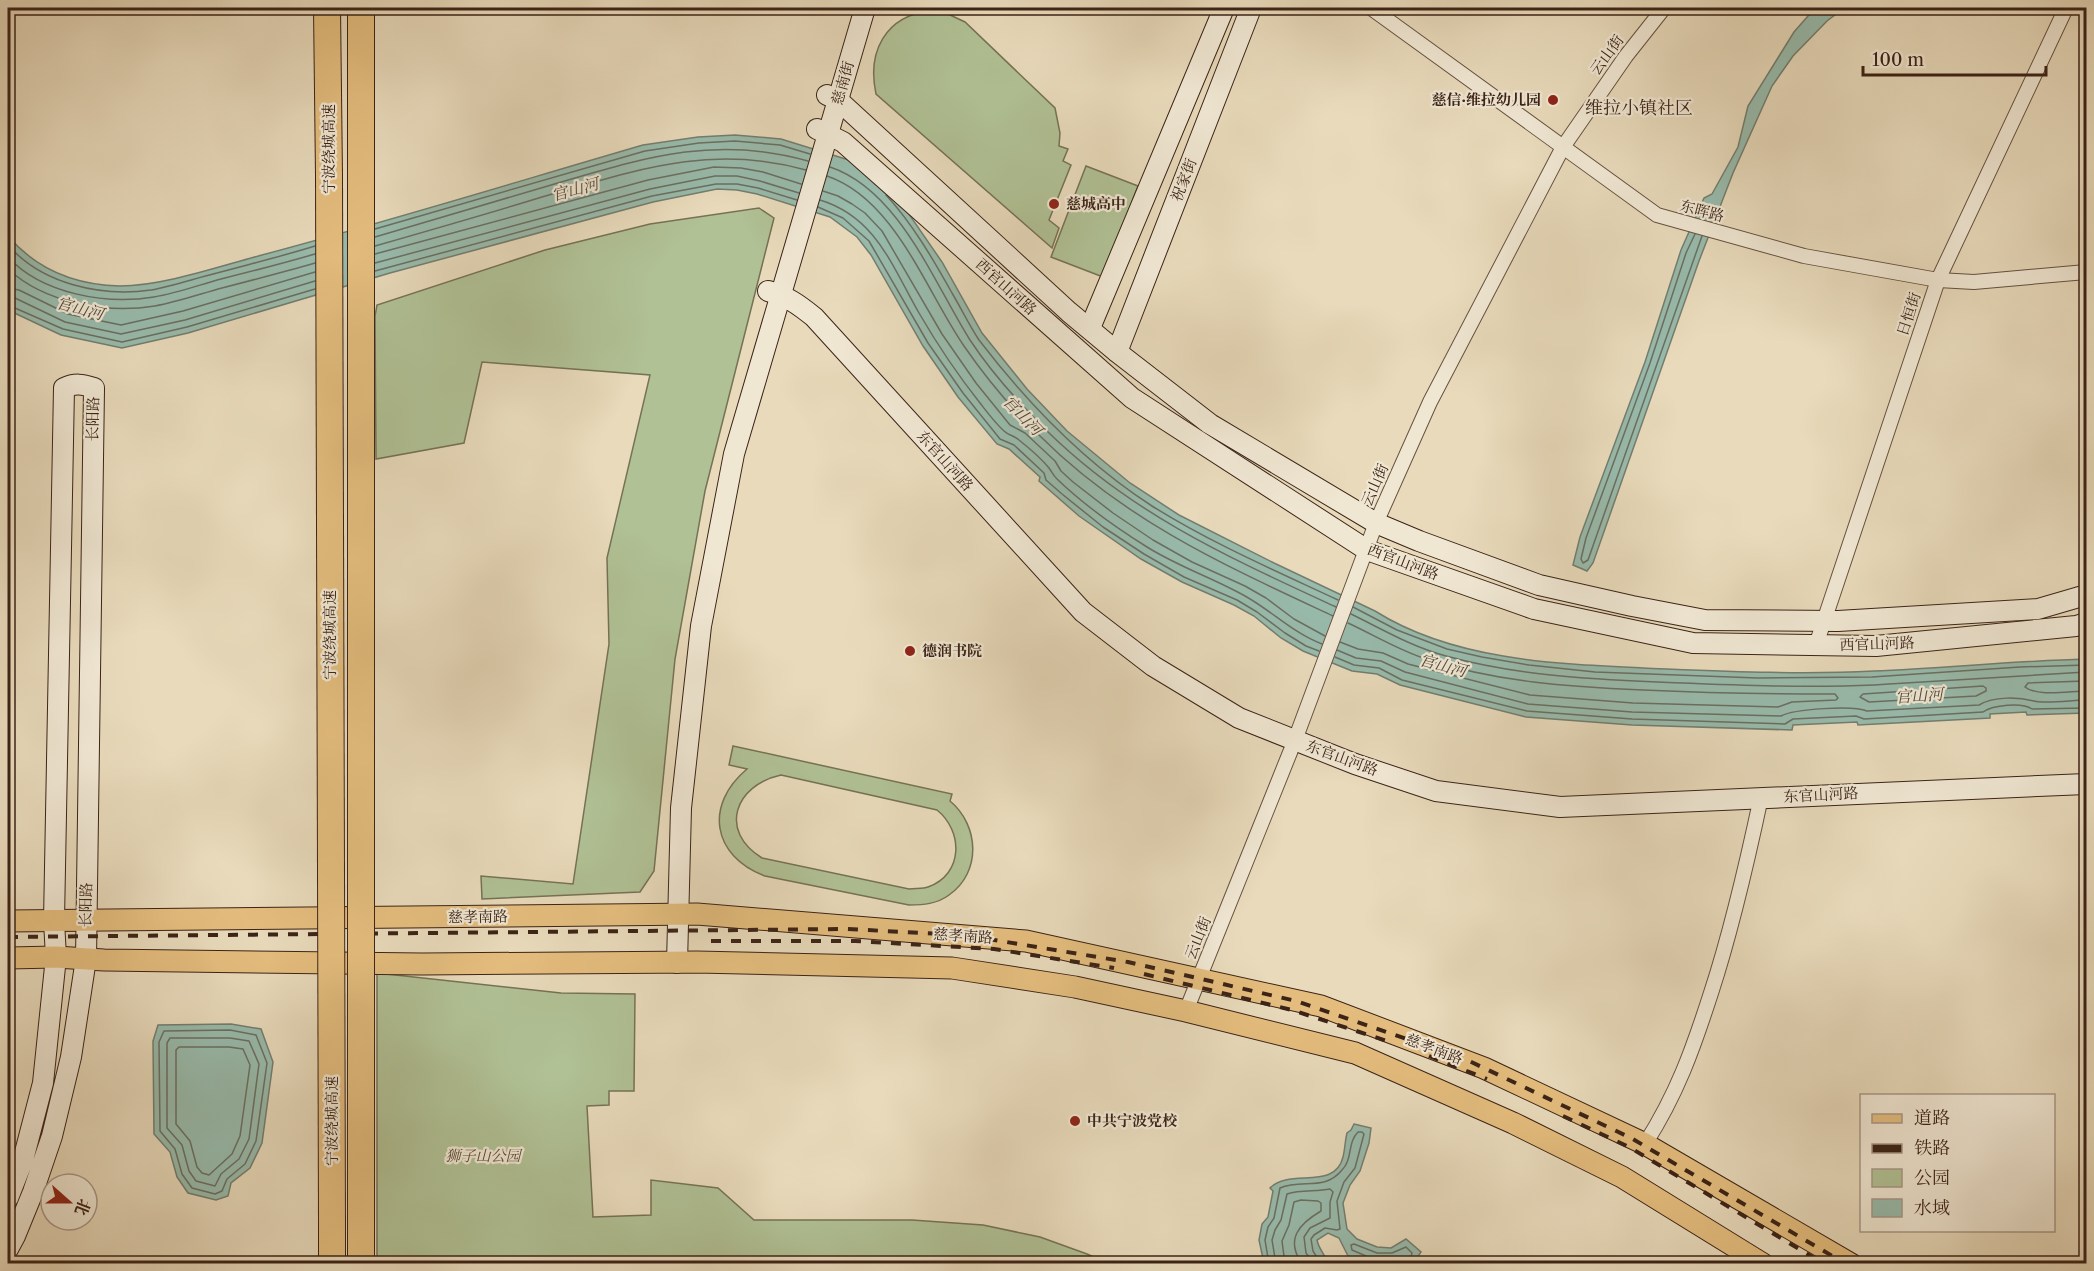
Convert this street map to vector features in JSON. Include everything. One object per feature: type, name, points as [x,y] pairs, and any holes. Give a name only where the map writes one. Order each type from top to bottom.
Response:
[{"type":"highway","name":"宁波绕城高速","points":[[327,8],[332,1263]]},
{"type":"highway","name":"宁波绕城高速","points":[[361,8],[361,1263]]},
{"type":"main road","name":"慈孝南路","points":[[8,921],[697,914],[1026,941],[1321,1006],[1484,1068],[1644,1144],[1851,1263]]},
{"type":"main road","points":[[8,958],[422,964],[671,963],[952,968],[1075,987],[1185,1011],[1355,1053],[1513,1123],[1622,1177],[1763,1263]]},
{"type":"street","name":"慈南街","points":[[671,963],[670,915],[701,626],[734,454],[774,293],[832,98],[852,8]]},
{"type":"street","name":"慈南街","points":[[832,98],[865,8]]},
{"type":"street","name":"祝家街","points":[[1090,328],[1224,8]]},
{"type":"street","name":"祝家街","points":[[1117,352],[1251,8]]},
{"type":"street","name":"东晖路","points":[[1371,8],[1657,215],[1804,256],[1938,280],[1974,282],[2086,272]]},
{"type":"street","name":"云山街","points":[[1185,1011],[1295,740],[1376,523],[1430,402],[1563,147],[1626,56],[1664,8]]},
{"type":"street","name":"日恒街","points":[[1816,645],[1938,280],[2066,8]]},
{"type":"street","name":"西官山河路","points":[[832,98],[1070,312],[1209,424],[1376,523],[1539,585],[1705,620],[1838,621],[2037,609],[2086,595]]},
{"type":"street","name":"西官山河路","points":[[823,132],[843,142],[1132,398],[1367,550],[1534,609],[1693,643],[1876,646],[2076,626],[2086,623]]},
{"type":"street","name":"东官山河路","points":[[774,293],[795,302],[814,317],[1083,612],[1154,666],[1239,718],[1355,764],[1436,791],[1560,807],[2086,784]]},
{"type":"street","name":"长阳路","points":[[8,1198],[23,1160],[43,1083],[56,957],[54,921],[64,388],[73,384],[84,384],[94,388],[86,959],[71,1057],[52,1136],[33,1192],[8,1249]]},
{"type":"street","points":[[1644,1144],[1665,1111],[1691,1054],[1724,954],[1761,797]]},
{"type":"green space","points":[[930,11],[948,14],[965,22],[1055,108],[1060,133],[1059,146],[1068,149],[1063,161],[1071,165],[1049,220],[1059,228],[1052,248],[876,94],[874,64],[883,39],[901,20],[914,14]]},
{"type":"green space","points":[[1086,166],[1138,186],[1103,277],[1051,257]]},
{"type":"green space","points":[[759,208],[774,218],[705,491],[675,659],[654,871],[640,892],[482,899],[481,876],[573,884],[609,644],[607,558],[650,375],[482,362],[464,443],[376,459],[375,316],[377,305],[545,250],[650,224]]},
{"type":"green space","points":[[733,746],[952,794],[950,801],[960,811],[971,835],[973,848],[967,874],[960,885],[949,895],[940,900],[919,905],[909,905],[765,876],[747,867],[734,856],[725,843],[720,828],[720,813],[724,798],[733,783],[747,769],[729,765]],"holes":[[[781,775],[937,810],[952,829],[956,852],[954,862],[940,881],[928,887],[909,889],[762,858],[748,847],[740,835],[737,823],[738,810],[752,788],[765,780]]]},
{"type":"green space","name":"狮子山公园","points":[[377,973],[561,993],[635,994],[634,1091],[609,1091],[609,1105],[587,1106],[593,1217],[651,1215],[651,1180],[718,1188],[754,1220],[912,1220],[983,1225],[1040,1237],[1108,1263],[377,1264]]},
{"type":"water","points":[[1815,8],[1844,8],[1827,21],[1793,56],[1772,86],[1733,173],[1699,261],[1593,563],[1587,571],[1573,565],[1580,537],[1645,362],[1681,250],[1704,198],[1712,194],[1738,147],[1748,106],[1794,32]]},
{"type":"water","name":"官山河","points":[[735,135],[781,139],[852,161],[902,204],[942,262],[982,333],[1027,389],[1067,431],[1130,483],[1179,515],[1405,627],[1471,650],[1505,656],[1540,661],[1643,668],[1816,673],[2086,659],[2086,713],[2027,715],[2026,712],[1990,714],[1990,718],[1858,725],[1857,722],[1793,725],[1792,730],[1632,725],[1526,717],[1400,685],[1377,674],[1352,671],[1303,651],[1281,638],[1254,616],[1182,582],[1141,559],[1079,516],[1039,481],[1040,477],[1009,449],[997,444],[958,397],[923,346],[871,255],[857,237],[830,217],[737,190],[717,189],[653,202],[390,273],[188,333],[122,348],[61,335],[8,310],[8,236],[32,258],[73,279],[120,286],[154,283],[358,229],[643,145],[698,137]]},
{"type":"water","points":[[231,1024],[261,1029],[273,1062],[262,1143],[250,1168],[231,1183],[228,1196],[216,1200],[188,1193],[177,1177],[170,1152],[154,1134],[153,1041],[158,1025]]},
{"type":"water","points":[[1354,1124],[1371,1128],[1360,1171],[1350,1185],[1343,1203],[1347,1229],[1357,1239],[1377,1247],[1391,1248],[1406,1239],[1421,1252],[1415,1261],[1417,1263],[1370,1263],[1348,1256],[1339,1238],[1328,1233],[1317,1240],[1328,1263],[1264,1263],[1259,1240],[1262,1224],[1268,1217],[1273,1191],[1270,1188],[1279,1182],[1331,1173],[1338,1167],[1343,1157],[1347,1133]]},
{"type":"railway","points":[[8,937],[846,929],[964,935],[1128,962],[1296,1001],[1465,1059],[1631,1138],[1846,1264]]},
{"type":"railway","points":[[711,941],[855,941],[994,949],[1114,968]]},
{"type":"railway","points":[[1144,974],[1292,1010],[1387,1041]]},
{"type":"railway","points":[[1429,1056],[1487,1079]]},
{"type":"railway","points":[[1563,1116],[1629,1147],[1824,1264]]},
{"type":"place","name":"慈信·维拉幼儿园","points":[[1553,100]]},
{"type":"place","name":"慈城高中","points":[[1054,204]]},
{"type":"place","name":"德润书院","points":[[910,651]]},
{"type":"place","name":"中共宁波党校","points":[[1075,1121]]},
{"type":"district","name":"维拉小镇社区","points":[[1639,108]]}]
